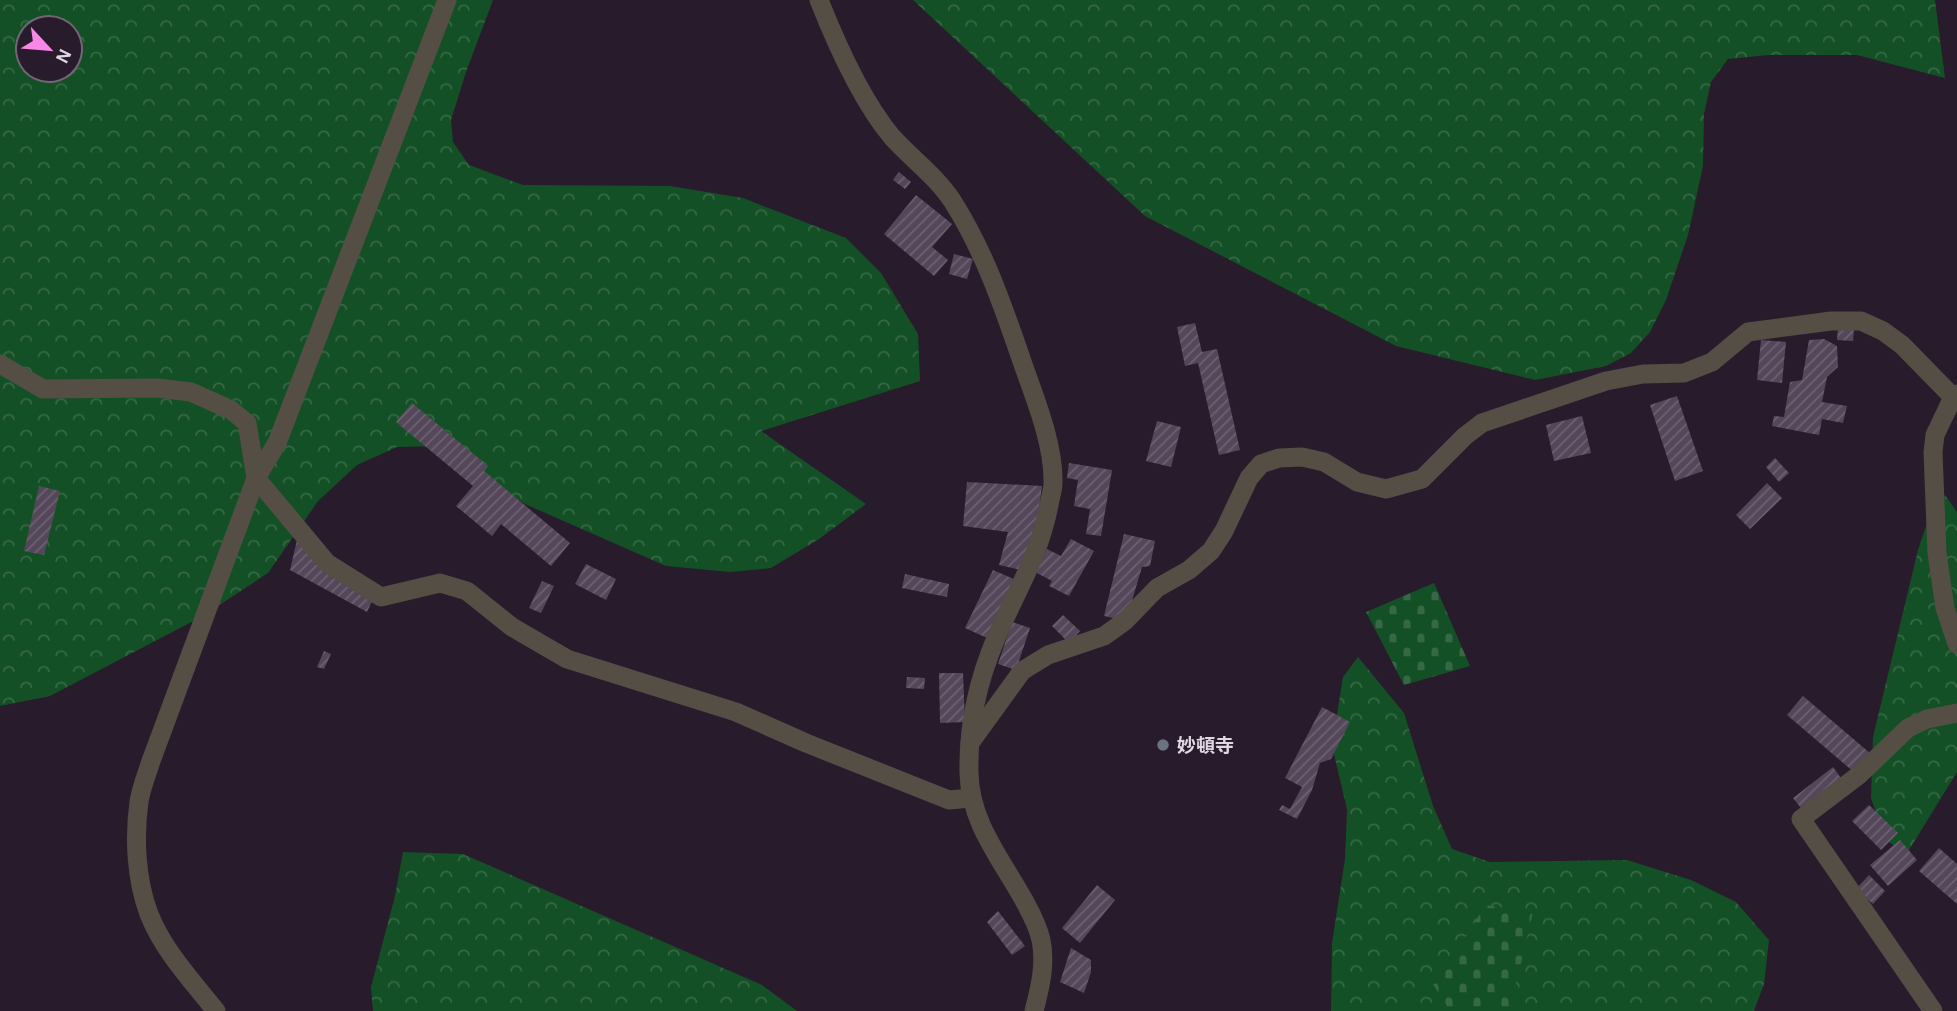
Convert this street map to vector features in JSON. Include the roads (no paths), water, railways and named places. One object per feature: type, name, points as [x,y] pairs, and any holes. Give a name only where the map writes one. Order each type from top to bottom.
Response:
[{"type":"street","points":[[216,1011],[167,947],[149,913],[140,876],[136,835],[139,800],[256,478],[281,431],[447,0]]},
{"type":"street","points":[[819,0],[856,81],[891,135],[936,181],[965,222],[992,275],[1045,428],[1053,482],[1043,535],[996,638],[974,701],[969,775],[971,798],[986,839],[1018,889],[1041,939],[1041,985],[1034,1011]]},
{"type":"street","points":[[970,743],[1022,671],[1048,655],[1104,636],[1125,621],[1157,588],[1189,570],[1211,551],[1224,531],[1249,478],[1261,464],[1279,458],[1302,457],[1324,462],[1357,482],[1387,489],[1422,479],[1482,423],[1606,381],[1643,374],[1684,373],[1712,362],[1748,332],[1831,321],[1861,321],[1883,331],[1902,345],[1955,395],[1934,435],[1933,452],[1937,553],[1945,608],[1957,645]]},
{"type":"street","points":[[0,364],[43,388],[157,388],[191,392],[231,410],[247,424],[256,478],[327,563],[382,597],[440,583],[467,591],[512,627],[567,659],[736,712],[949,800],[971,798]]},
{"type":"street","points":[[1933,1011],[1801,818],[1859,775],[1908,729],[1927,719],[1957,713]]},
{"type":"place","name":"妙頓寺","points":[[1163,745]]}]
